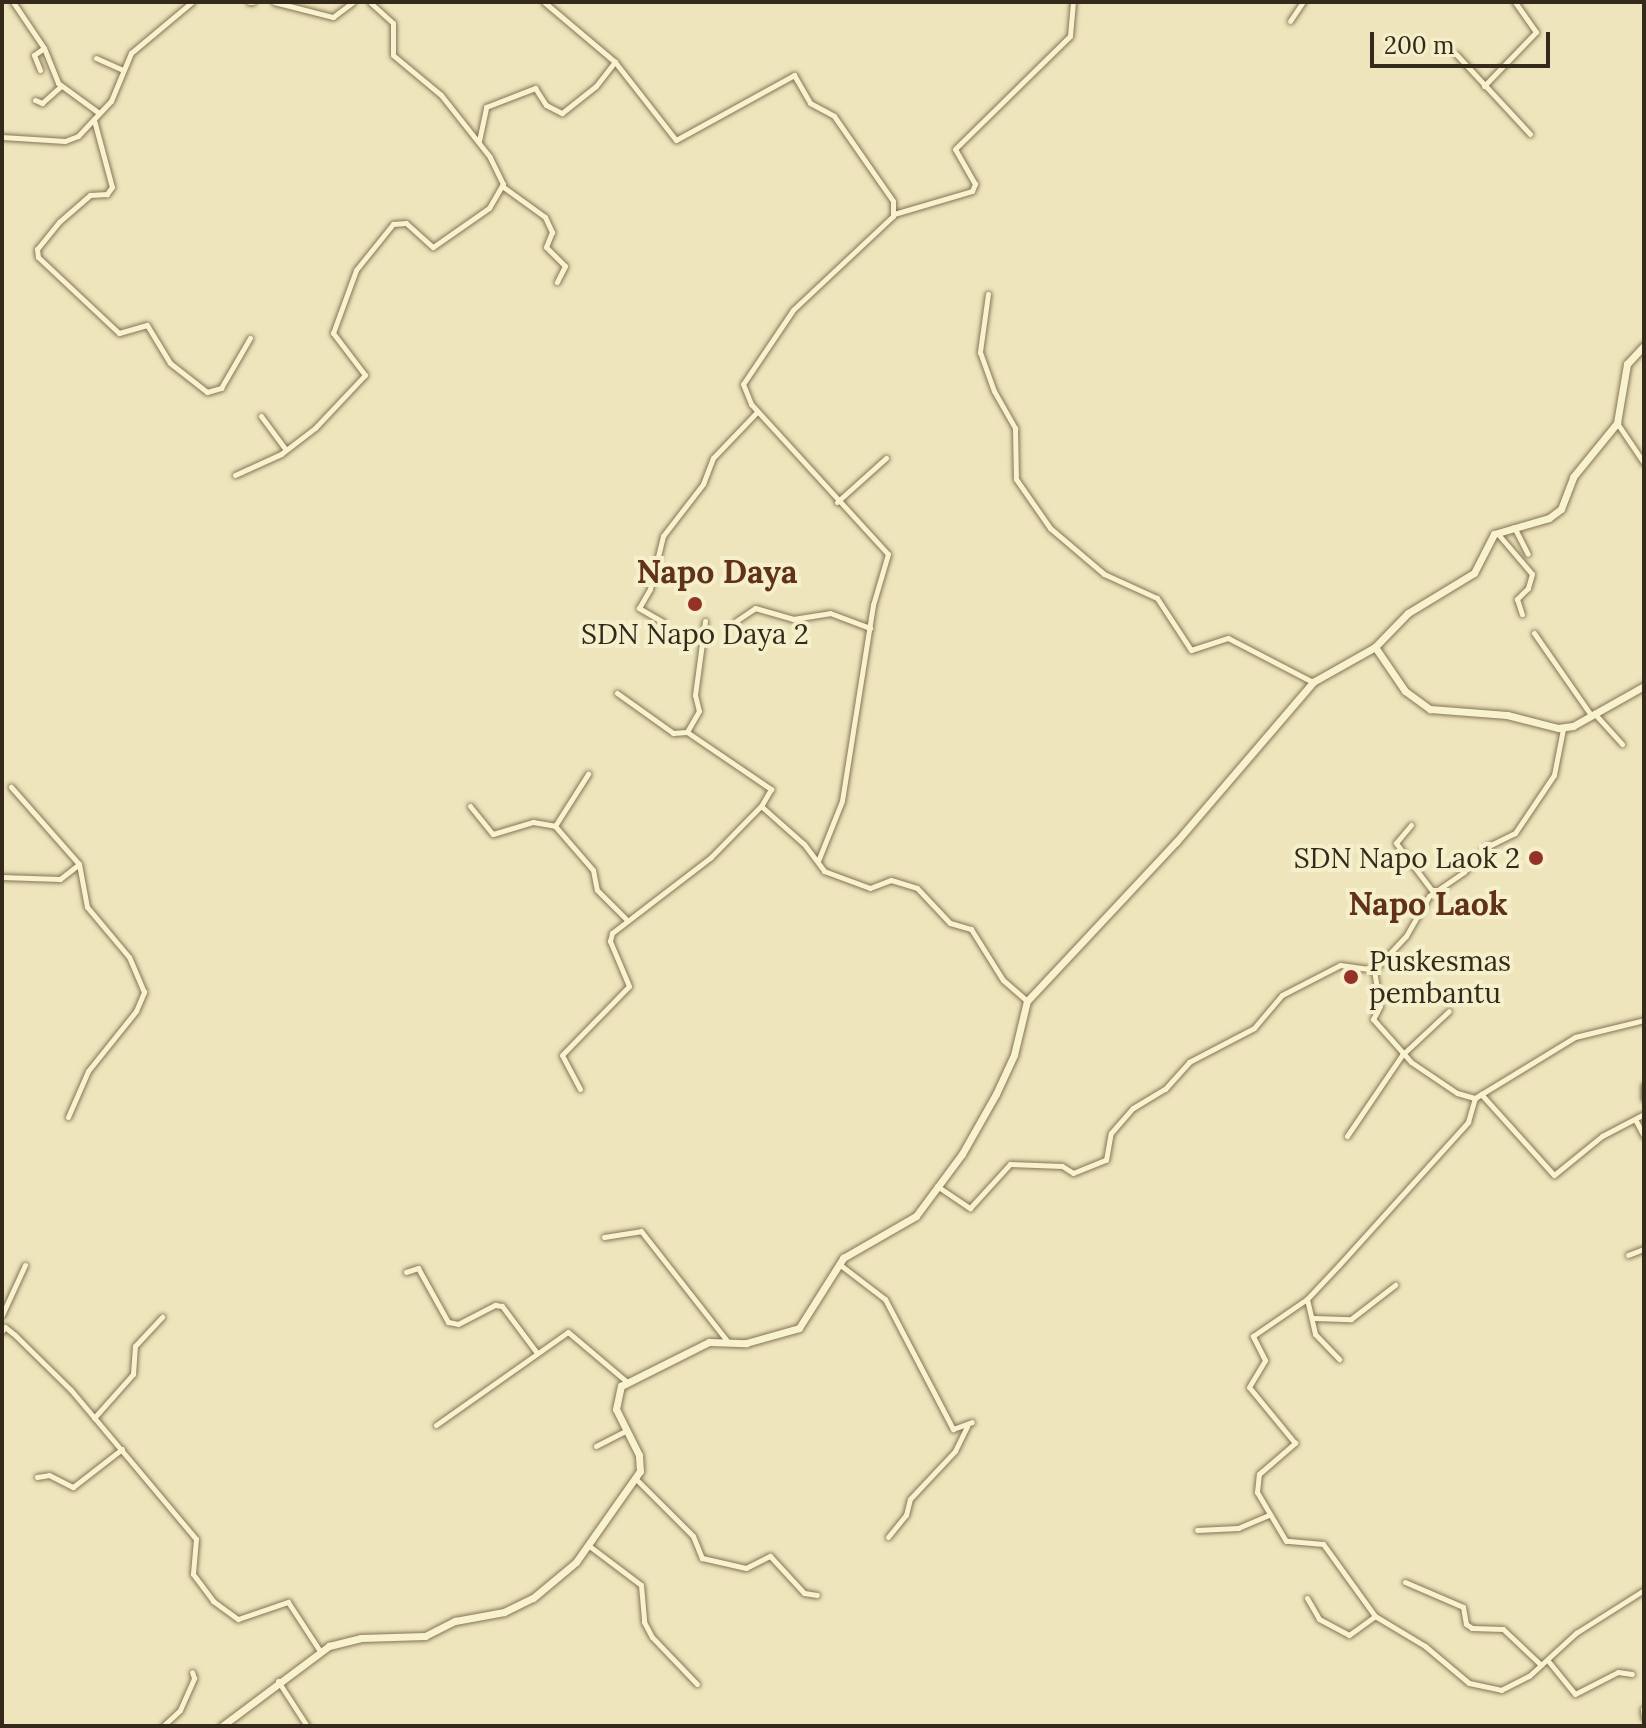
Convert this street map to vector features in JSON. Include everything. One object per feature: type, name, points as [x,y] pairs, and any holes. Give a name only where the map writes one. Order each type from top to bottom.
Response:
[{"type":"street","points":[[13,2],[44,48],[61,86],[99,113]]},
{"type":"street","points":[[2,137],[65,141],[78,136],[115,94],[121,69],[137,47],[192,2]]},
{"type":"street","points":[[274,2],[329,17],[344,13],[353,2]]},
{"type":"street","points":[[370,2],[393,23],[393,55],[422,74],[479,142],[497,167],[502,186],[545,217],[552,232],[546,247],[565,266],[557,282]]},
{"type":"street","points":[[544,2],[615,62],[676,140],[794,75],[810,103],[834,116],[892,198],[894,214]]},
{"type":"street","points":[[818,861],[842,801],[870,628],[888,554],[837,502],[742,389],[751,365],[793,310],[894,214],[972,191],[975,184],[955,149],[1070,36],[1073,2]]},
{"type":"street","points":[[1290,21],[1303,2]]},
{"type":"street","points":[[1484,86],[1536,32],[1515,2]]},
{"type":"street","points":[[40,70],[34,55],[44,48]]},
{"type":"street","points":[[1456,54],[1530,134]]},
{"type":"street","points":[[96,58],[121,69]]},
{"type":"street","points":[[479,142],[486,107],[535,88],[546,105],[562,113],[596,86],[615,62]]},
{"type":"street","points":[[35,100],[42,103],[61,86]]},
{"type":"street","points":[[94,120],[112,187],[107,194],[90,195],[59,222],[37,249],[38,257],[119,333],[147,325],[170,363],[207,392],[221,388],[250,338]]},
{"type":"street","points":[[78,136],[83,125]]},
{"type":"street","points":[[235,475],[286,450],[315,428],[366,372],[333,333],[356,270],[393,224],[406,223],[433,247],[484,212],[502,186]]},
{"type":"street","points":[[988,294],[980,352],[994,391],[1015,428],[1016,479],[1050,528],[1107,577],[1157,598],[1191,650],[1228,638],[1313,682]]},
{"type":"street","points":[[222,1726],[278,1680],[324,1649],[361,1638],[425,1636],[455,1621],[504,1612],[533,1598],[576,1562],[637,1480],[641,1460],[626,1431],[616,1400],[626,1381],[699,1345],[770,1339],[799,1328],[838,1264],[877,1234],[911,1220],[962,1154],[1008,1072],[1027,1001],[1176,842],[1313,682],[1375,647],[1408,613],[1474,573],[1497,533],[1514,525],[1555,515],[1576,472],[1617,423],[1627,364],[1644,346]]},
{"type":"street","points":[[663,622],[639,608],[650,589],[663,536],[703,484],[713,458],[758,411]]},
{"type":"street","points":[[261,416],[286,450]]},
{"type":"street","points":[[1617,423],[1644,463]]},
{"type":"street","points":[[837,502],[886,458]]},
{"type":"street","points":[[1514,525],[1528,554]]},
{"type":"street","points":[[1497,533],[1532,574],[1528,588],[1517,599],[1522,614]]},
{"type":"street","points":[[736,621],[755,608],[793,619],[830,613],[870,628]]},
{"type":"street","points":[[687,732],[699,711],[695,695],[705,621]]},
{"type":"street","points":[[1534,633],[1592,714],[1622,744]]},
{"type":"street","points":[[1375,647],[1405,691],[1430,709],[1507,715],[1563,729],[1644,686]]},
{"type":"street","points":[[580,1089],[562,1055],[628,989],[609,937],[625,918],[711,857],[761,806],[772,790],[687,732],[673,733],[617,693]]},
{"type":"street","points":[[1374,970],[1406,936],[1434,893],[1488,846],[1515,833],[1554,775],[1563,729]]},
{"type":"street","points":[[555,826],[588,774]]},
{"type":"street","points":[[11,787],[79,864],[87,907],[129,957],[144,992],[136,1011],[88,1071],[68,1117]]},
{"type":"street","points":[[470,806],[493,834],[533,822],[555,826],[593,870],[597,890],[625,918]]},
{"type":"street","points":[[761,806],[818,861],[824,871],[870,888],[891,880],[917,888],[950,923],[971,929],[1003,980],[1027,1001]]},
{"type":"street","points":[[1411,825],[1396,843],[1434,893]]},
{"type":"street","points":[[2,877],[60,879],[79,864]]},
{"type":"street","points":[[937,1186],[968,1208],[1010,1164],[1062,1166],[1073,1173],[1106,1160],[1111,1133],[1133,1108],[1165,1089],[1185,1065],[1254,1028],[1282,995],[1340,965],[1374,970]]},
{"type":"street","points":[[1374,970],[1380,1006],[1373,1019],[1402,1055],[1457,1093],[1478,1096],[1554,1175],[1602,1136],[1636,1121],[1644,1114]]},
{"type":"street","points":[[1347,1136],[1402,1055],[1449,1011]]},
{"type":"street","points":[[1644,1020],[1575,1037],[1478,1096],[1468,1122],[1307,1299],[1253,1336],[1265,1360],[1249,1387],[1295,1443],[1259,1474],[1257,1492],[1288,1543],[1313,1540],[1331,1551],[1375,1616],[1425,1646],[1469,1683],[1506,1689],[1549,1662],[1576,1633],[1644,1590]]},
{"type":"street","points":[[1644,1085],[1644,1099]]},
{"type":"street","points":[[1636,1121],[1644,1136]]},
{"type":"street","points":[[604,1237],[641,1231],[728,1342]]},
{"type":"street","points":[[1628,1255],[1644,1249]]},
{"type":"street","points":[[838,1264],[885,1299],[953,1429],[969,1424],[955,1451],[910,1499],[906,1515],[888,1537]]},
{"type":"street","points":[[2,1315],[25,1265]]},
{"type":"street","points":[[406,1272],[418,1268],[448,1322],[458,1324],[502,1306],[537,1353]]},
{"type":"street","points":[[1314,1318],[1351,1319],[1395,1285]]},
{"type":"street","points":[[1307,1299],[1314,1318],[1315,1334],[1339,1359]]},
{"type":"street","points":[[94,1418],[133,1374],[135,1346],[162,1317]]},
{"type":"street","points":[[3,1328],[94,1418],[196,1539],[193,1574],[213,1601],[238,1619],[288,1602],[324,1649]]},
{"type":"street","points":[[436,1425],[570,1333],[626,1381]]},
{"type":"street","points":[[596,1446],[626,1431]]},
{"type":"street","points":[[37,1477],[53,1476],[73,1487],[122,1449]]},
{"type":"street","points":[[637,1480],[693,1536],[702,1558],[746,1568],[770,1556],[804,1593],[817,1595]]},
{"type":"street","points":[[1197,1530],[1243,1527],[1269,1515]]},
{"type":"street","points":[[588,1545],[641,1585],[644,1622],[652,1637],[697,1684]]},
{"type":"street","points":[[1405,1582],[1463,1607],[1469,1627],[1503,1629],[1541,1665]]},
{"type":"street","points":[[1307,1598],[1319,1619],[1349,1635],[1375,1616]]},
{"type":"street","points":[[1549,1662],[1575,1694],[1618,1672],[1632,1674]]},
{"type":"street","points":[[163,1726],[180,1710],[194,1678],[192,1672]]},
{"type":"street","points":[[278,1680],[307,1726]]},
{"type":"street","points":[[1643,1709],[1644,1718]]},
{"type":"place","name":"SDN Napo Daya 2","points":[[695,604]]},
{"type":"place","name":"SDN Napo Laok 2","points":[[1536,858]]},
{"type":"place","name":"Puskesmas pembantu","points":[[1351,977]]},
{"type":"district","name":"Napo Daya","points":[[717,572]]},
{"type":"district","name":"Napo Laok","points":[[1428,904]]}]
